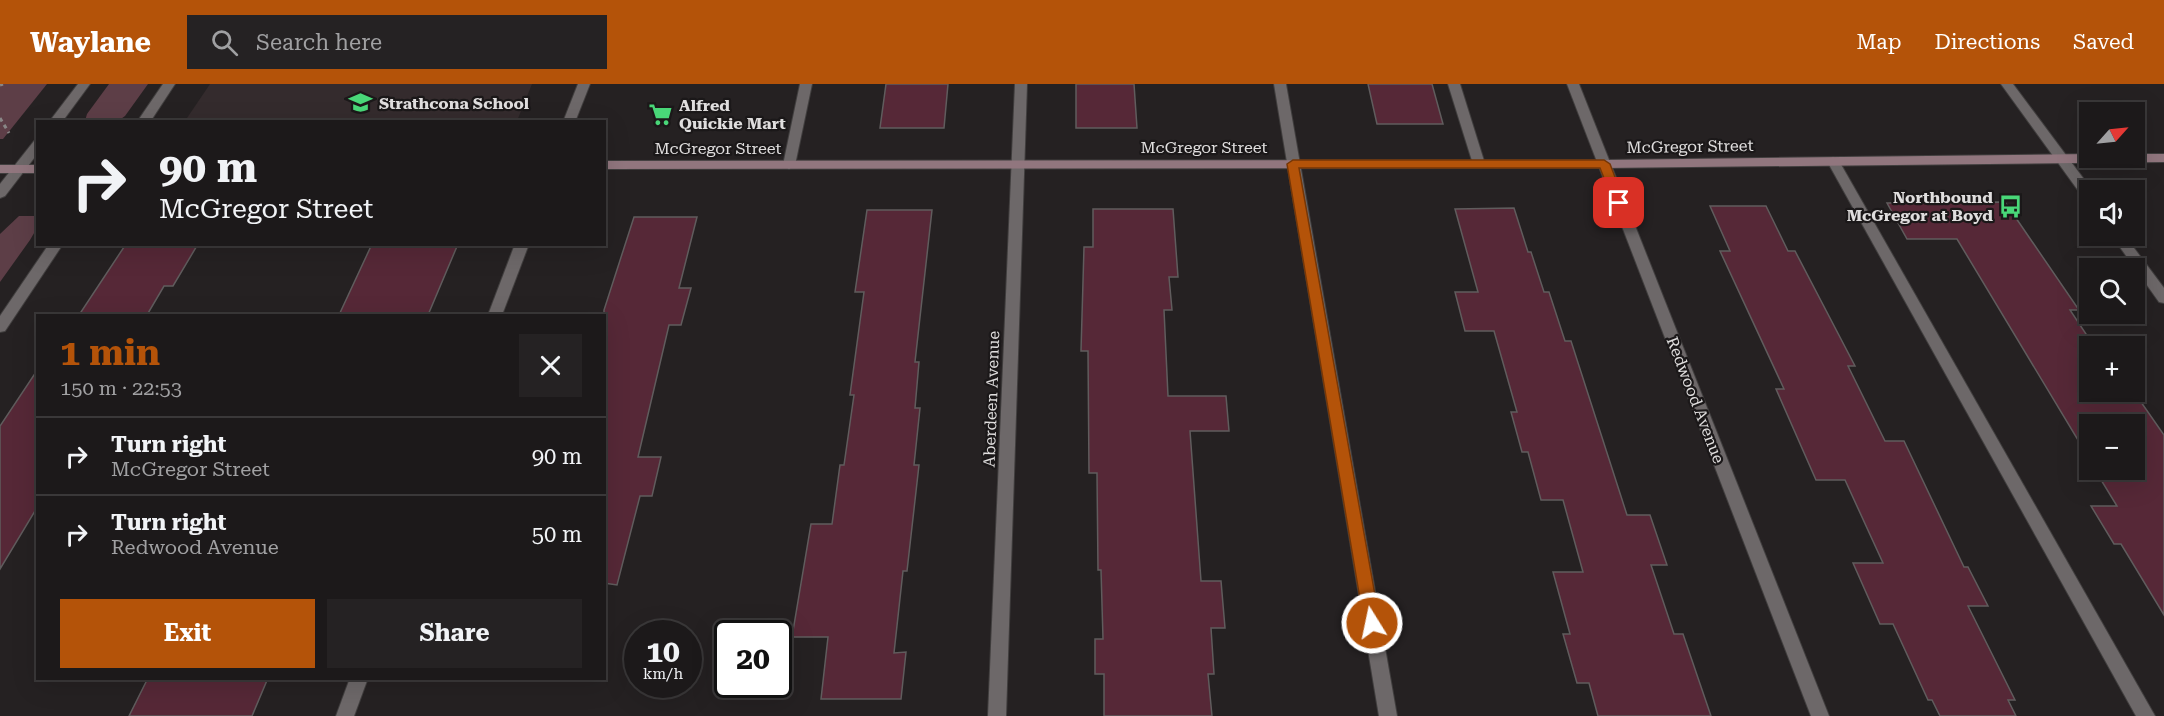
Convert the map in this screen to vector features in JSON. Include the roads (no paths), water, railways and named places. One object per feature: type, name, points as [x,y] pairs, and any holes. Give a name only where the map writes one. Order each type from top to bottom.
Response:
[{"type":"main road","name":"McGregor Street","points":[[606,165],[1604,164],[2164,158]]},
{"type":"main road","points":[[0,169],[36,169]]},
{"type":"street","points":[[57,120],[84,84]]},
{"type":"street","points":[[144,120],[169,84]]},
{"type":"street","points":[[571,120],[584,84]]},
{"type":"street","points":[[789,165],[806,84]]},
{"type":"street","name":"Aberdeen Avenue","points":[[997,716],[1021,84]]},
{"type":"street","points":[[1280,84],[1388,716]]},
{"type":"street","points":[[1454,84],[1479,164]]},
{"type":"street","name":"Redwood Avenue","points":[[1573,84],[1820,716]]},
{"type":"street","points":[[2007,84],[2079,181]]},
{"type":"street","points":[[0,193],[36,147]]},
{"type":"street","points":[[1833,161],[2146,716]]},
{"type":"street","points":[[0,327],[56,246]]},
{"type":"street","points":[[495,314],[521,246]]},
{"type":"street","points":[[2125,246],[2164,298]]},
{"type":"street","points":[[345,716],[358,680]]},
{"type":"place","name":"Strathcona School","points":[[361,103]]},
{"type":"place","name":"Alfred Quickie Mart","points":[[661,114]]},
{"type":"place","name":"Northbound McGregor at Boyd","points":[[2011,206]]}]
